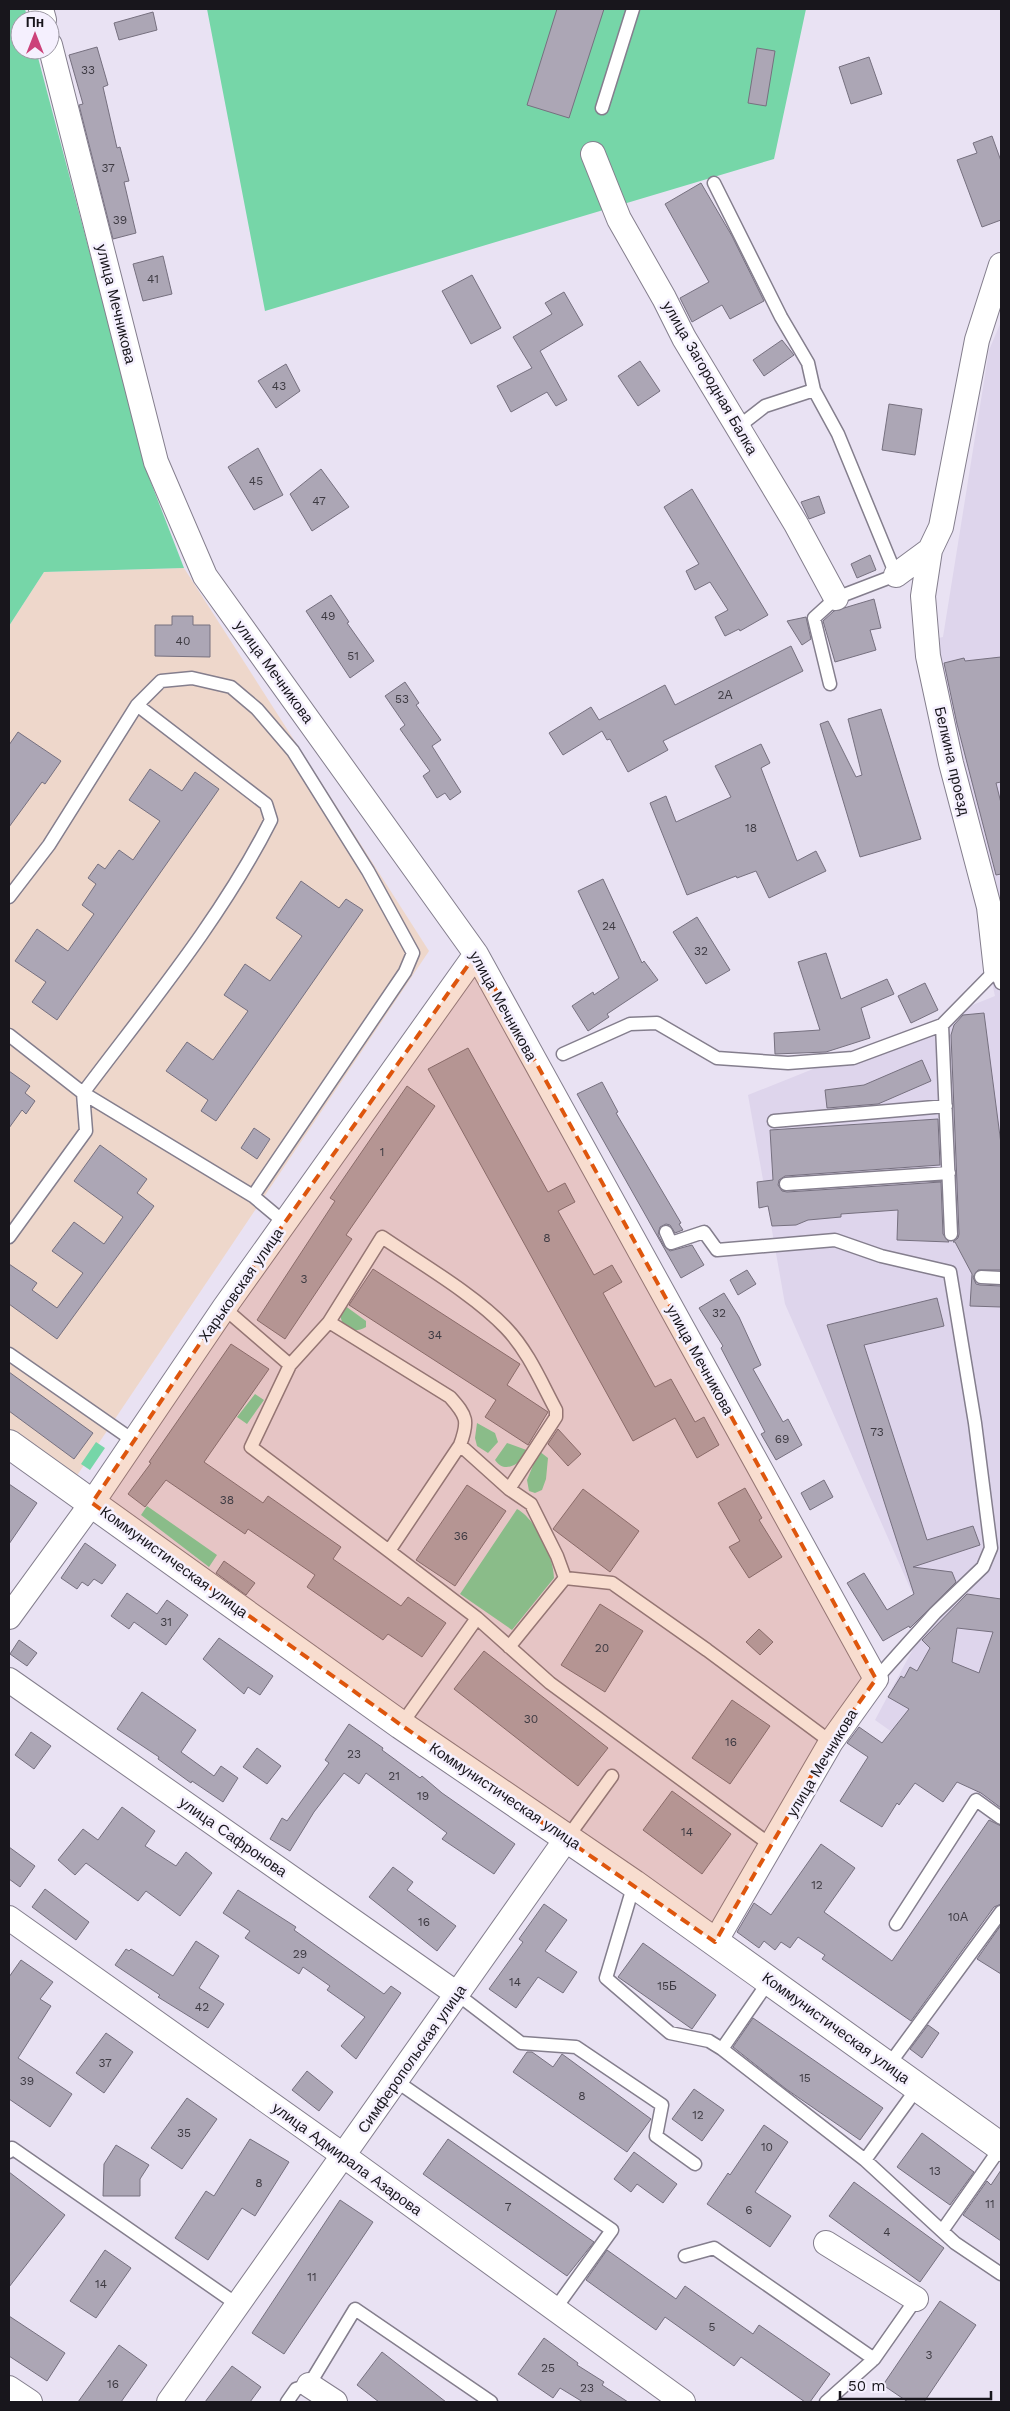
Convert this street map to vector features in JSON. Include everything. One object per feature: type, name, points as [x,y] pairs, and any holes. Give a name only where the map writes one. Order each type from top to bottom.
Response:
[{"type":"street","name":"улица Мечникова","points":[[54,60],[156,462],[205,576],[476,954],[876,1679],[831,1742],[715,1942]]},
{"type":"street","name":"улица Загородная Балка","points":[[593,154],[619,219],[664,298],[684,338],[796,524],[836,598]]},
{"type":"street","name":"Белкина проезд","points":[[999,976],[989,907],[951,763],[928,656],[924,596],[930,550],[941,527],[978,340],[1001,265]]},
{"type":"street","name":"Белкина проезд","points":[[896,575],[930,550]]},
{"type":"street","name":"Харьковская улица","points":[[9,1617],[92,1503],[284,1222],[476,954]]},
{"type":"street","name":"Коммунистическая улица","points":[[9,1444],[402,1726],[634,1884],[1001,2147]]},
{"type":"street","name":"улица Сафронова","points":[[9,1680],[457,1994]]},
{"type":"street","name":"Симферопольская улица","points":[[169,2402],[567,1838]]},
{"type":"street","name":"улица Адмирала Азарова","points":[[9,1918],[344,2156],[683,2402]]},
{"type":"street","points":[[826,2243],[916,2299]]},
{"type":"street","points":[[309,2385],[334,2402]]},
{"type":"street","points":[[9,2388],[30,2402]]},
{"type":"lane","points":[[602,108],[633,9]]},
{"type":"lane","points":[[714,183],[781,317],[808,363],[814,390],[838,434],[896,575],[836,598],[814,618],[830,684]]},
{"type":"lane","points":[[738,427],[765,406],[814,390]]},
{"type":"lane","points":[[9,898],[49,845],[137,705],[161,681],[192,678],[232,687],[257,709],[293,750],[368,871],[413,953],[405,972],[253,1196]]},
{"type":"lane","points":[[9,1237],[86,1130],[83,1093],[193,948],[258,845],[270,820],[266,804],[137,705]]},
{"type":"lane","points":[[563,1054],[630,1024],[657,1022],[717,1058],[788,1063],[853,1058],[942,1025],[999,976]]},
{"type":"lane","points":[[942,1025],[952,1234]]},
{"type":"lane","points":[[9,1035],[83,1093],[253,1196],[284,1222]]},
{"type":"lane","points":[[774,1121],[946,1106]]},
{"type":"lane","points":[[786,1184],[949,1174]]},
{"type":"lane","points":[[666,1232],[671,1243],[704,1232],[717,1250],[835,1240],[881,1256],[950,1272],[975,1423],[991,1548],[982,1567],[935,1613],[876,1679]]},
{"type":"lane","points":[[509,1489],[556,1417],[556,1410],[529,1359],[506,1328],[475,1303],[382,1237],[329,1322],[290,1365],[251,1447],[477,1618],[550,1683],[772,1846]]},
{"type":"lane","points":[[981,1277],[1001,1278]]},
{"type":"lane","points":[[224,1308],[290,1365]]},
{"type":"lane","points":[[329,1322],[450,1397],[464,1412],[466,1431],[460,1445],[389,1551]]},
{"type":"lane","points":[[9,1354],[134,1441]]},
{"type":"lane","points":[[460,1445],[509,1489],[531,1504],[557,1556],[565,1578]]},
{"type":"lane","points":[[509,1646],[565,1578]]},
{"type":"lane","points":[[565,1578],[612,1583],[708,1650],[831,1742]]},
{"type":"lane","points":[[402,1726],[477,1618]]},
{"type":"lane","points":[[567,1838],[612,1776]]},
{"type":"lane","points":[[896,1924],[976,1800],[1001,1818]]},
{"type":"lane","points":[[634,1884],[606,1978],[670,2033],[709,2041],[722,2049],[865,2160],[955,2244],[1001,2274]]},
{"type":"lane","points":[[888,2066],[1001,1912]]},
{"type":"lane","points":[[722,2049],[769,1981]]},
{"type":"lane","points":[[457,1994],[521,2043],[576,2047],[662,2105],[656,2136],[695,2164]]},
{"type":"lane","points":[[396,2081],[612,2230],[555,2309]]},
{"type":"lane","points":[[865,2160],[918,2087]]},
{"type":"lane","points":[[942,2231],[1001,2147]]},
{"type":"lane","points":[[9,2152],[12,2148],[238,2305]]},
{"type":"lane","points":[[685,2256],[714,2248],[874,2359]]},
{"type":"lane","points":[[826,2402],[874,2359],[916,2299]]},
{"type":"lane","points":[[287,2402],[296,2389],[309,2385],[355,2309],[491,2402]]},
{"type":"highlighted area","points":[[476,954],[876,1679],[831,1742],[715,1942],[401,1725],[92,1503],[224,1308]]},
{"type":"shaded area","points":[[1001,322],[1001,1809],[875,1720],[928,1621],[914,1597],[785,1304],[748,1095],[995,996],[920,657],[921,642],[943,637],[989,350]]},
{"type":"shaded area","points":[[184,568],[429,951],[74,1480],[9,1432],[9,626],[44,572]]},
{"type":"green space","points":[[9,9],[25,9],[10,10],[10,60],[39,60],[150,480],[184,568],[44,572],[9,626]]},
{"type":"green space","points":[[207,9],[806,9],[774,159],[265,311]]},
{"type":"green space","points":[[344,1305],[366,1321],[366,1327],[354,1330],[343,1326],[339,1311]]},
{"type":"green space","points":[[255,1394],[264,1400],[247,1424],[237,1417]]},
{"type":"green space","points":[[477,1423],[495,1433],[498,1442],[488,1453],[477,1446],[475,1438]]},
{"type":"green space","points":[[96,1442],[105,1448],[90,1470],[81,1464]]},
{"type":"green space","points":[[507,1443],[532,1452],[514,1465],[504,1467],[495,1460]]},
{"type":"green space","points":[[539,1451],[548,1458],[546,1479],[542,1490],[535,1493],[529,1491],[527,1480]]},
{"type":"green space","points":[[147,1506],[217,1555],[209,1567],[141,1515]]},
{"type":"green space","points":[[517,1509],[531,1521],[543,1540],[551,1560],[554,1578],[512,1630],[460,1594]]},
{"type":"building","points":[[557,9],[604,9],[569,118],[527,105]]},
{"type":"building","points":[[153,12],[157,30],[119,40],[114,23]]},
{"type":"building","points":[[97,47],[108,85],[103,87],[117,148],[120,147],[129,181],[124,182],[136,233],[113,239],[79,105],[83,104],[69,55]]},
{"type":"building","points":[[757,48],[775,51],[766,106],[748,103]]},
{"type":"building","points":[[869,57],[882,94],[851,104],[839,67]]},
{"type":"building","points":[[992,136],[1001,161],[1001,220],[982,227],[957,160],[977,153],[973,143]]},
{"type":"building","points":[[701,183],[732,236],[764,301],[730,319],[722,305],[692,322],[680,298],[709,282],[665,204]]},
{"type":"building","points":[[163,256],[172,294],[143,301],[133,264]]},
{"type":"building","points":[[472,275],[501,328],[471,344],[442,291]]},
{"type":"building","points":[[564,292],[583,325],[540,351],[567,400],[556,406],[547,392],[511,412],[497,386],[532,368],[513,337],[552,314],[545,303]]},
{"type":"building","points":[[782,340],[794,355],[764,376],[753,360]]},
{"type":"building","points":[[640,361],[660,391],[638,406],[618,376]]},
{"type":"building","points":[[286,364],[300,391],[276,408],[258,381]]},
{"type":"building","points":[[889,404],[922,409],[915,455],[882,450]]},
{"type":"building","points":[[258,448],[283,495],[254,510],[228,467]]},
{"type":"building","points":[[321,469],[349,507],[312,531],[290,494]]},
{"type":"building","points":[[692,489],[768,615],[740,631],[739,629],[725,636],[715,617],[728,610],[710,582],[695,590],[686,571],[699,564],[664,507]]},
{"type":"building","points":[[819,496],[825,513],[809,519],[801,502]]},
{"type":"building","points":[[870,555],[876,570],[857,578],[851,564]]},
{"type":"building","points":[[331,595],[349,622],[347,623],[374,661],[350,678],[306,611]]},
{"type":"building","points":[[874,599],[881,628],[870,630],[876,650],[835,662],[823,621],[834,611]]},
{"type":"building","points":[[172,616],[193,616],[193,625],[210,625],[210,657],[155,656],[155,625],[172,625]]},
{"type":"building","points":[[806,617],[811,639],[802,645],[787,621]]},
{"type":"building","points":[[791,646],[803,671],[663,741],[668,750],[628,772],[610,739],[607,740],[602,731],[563,755],[549,733],[591,707],[599,720],[665,685],[675,705]]},
{"type":"building","points":[[1001,657],[1001,782],[996,783],[1001,803],[1001,874],[996,875],[957,724],[944,663],[964,658],[965,661]]},
{"type":"building","points":[[405,682],[419,703],[416,705],[441,740],[432,746],[461,792],[450,800],[445,793],[437,798],[423,776],[430,771],[400,729],[405,725],[385,696]]},
{"type":"building","points":[[881,709],[921,839],[860,857],[820,724],[828,721],[856,777],[862,775],[848,719]]},
{"type":"building","points":[[18,732],[61,761],[45,784],[42,782],[9,827],[9,745]]},
{"type":"building","points":[[761,744],[770,763],[761,768],[797,861],[816,851],[826,871],[769,898],[756,871],[737,878],[736,876],[687,895],[650,803],[666,796],[676,822],[731,797],[715,766]]},
{"type":"building","points":[[150,769],[182,791],[195,772],[219,789],[57,1020],[32,1002],[46,982],[15,961],[37,929],[68,951],[94,914],[82,905],[96,884],[88,878],[98,864],[105,869],[119,850],[133,860],[160,821],[129,800]]},
{"type":"building","points":[[603,879],[642,963],[644,961],[658,980],[607,1014],[609,1017],[588,1031],[572,1006],[593,992],[594,995],[619,978],[578,891]]},
{"type":"building","points":[[301,881],[339,908],[346,899],[363,910],[216,1121],[201,1111],[208,1100],[166,1071],[187,1042],[213,1060],[248,1011],[224,995],[245,964],[270,981],[302,936],[276,918]]},
{"type":"building","points":[[697,917],[730,970],[706,984],[673,932]]},
{"type":"building","points":[[826,953],[841,999],[887,979],[894,994],[861,1008],[870,1038],[826,1052],[775,1054],[774,1033],[820,1030],[798,962]]},
{"type":"building","points":[[925,983],[938,1010],[911,1023],[898,996]]},
{"type":"building","points":[[984,1013],[1001,1144],[1001,1270],[978,1270],[973,1277],[976,1284],[1001,1286],[1001,1307],[970,1306],[972,1274],[955,1242],[953,1242],[958,1238],[959,1234],[951,1035],[954,1025],[963,1015]]},
{"type":"building","points":[[468,1048],[548,1192],[565,1183],[575,1202],[558,1211],[594,1275],[612,1265],[622,1282],[603,1293],[655,1387],[671,1379],[695,1422],[704,1417],[719,1445],[697,1458],[675,1418],[633,1441],[428,1069]]},
{"type":"building","points":[[922,1060],[931,1081],[878,1104],[827,1108],[825,1090],[864,1085]]},
{"type":"building","points":[[9,1071],[30,1086],[25,1093],[35,1101],[26,1114],[22,1110],[9,1128]]},
{"type":"building","points":[[602,1082],[618,1112],[616,1113],[681,1223],[679,1224],[683,1230],[675,1233],[670,1225],[666,1224],[660,1227],[658,1235],[664,1246],[670,1251],[692,1245],[704,1265],[681,1278],[577,1094]]},
{"type":"building","points":[[407,1086],[435,1106],[346,1235],[352,1239],[285,1339],[257,1320],[335,1201],[330,1198]]},
{"type":"building","points":[[938,1119],[940,1165],[785,1176],[779,1180],[778,1185],[782,1191],[787,1192],[941,1182],[943,1234],[949,1242],[897,1240],[898,1210],[841,1214],[841,1217],[808,1220],[796,1225],[772,1226],[768,1206],[759,1208],[757,1182],[773,1180],[770,1130]]},
{"type":"building","points":[[254,1128],[270,1139],[257,1159],[241,1148]]},
{"type":"building","points":[[100,1145],[147,1179],[137,1193],[154,1206],[57,1339],[9,1304],[9,1264],[37,1283],[32,1290],[57,1308],[83,1273],[52,1251],[74,1222],[104,1244],[123,1217],[74,1181]]},
{"type":"building","points":[[373,1269],[520,1364],[507,1385],[548,1412],[528,1445],[485,1417],[496,1400],[349,1305]]},
{"type":"building","points":[[747,1270],[756,1284],[738,1295],[730,1280]]},
{"type":"building","points":[[724,1293],[739,1317],[761,1365],[753,1369],[783,1422],[788,1419],[802,1445],[776,1460],[761,1434],[765,1432],[721,1348],[723,1346],[699,1308]]},
{"type":"building","points":[[937,1298],[944,1326],[864,1345],[927,1540],[973,1526],[980,1545],[913,1567],[952,1572],[956,1582],[910,1628],[909,1626],[883,1641],[847,1583],[864,1573],[887,1610],[914,1594],[827,1325]]},
{"type":"building","points":[[231,1344],[269,1369],[204,1462],[263,1503],[268,1496],[341,1547],[333,1559],[401,1606],[408,1597],[446,1623],[422,1657],[388,1634],[383,1640],[307,1587],[315,1575],[248,1529],[245,1534],[166,1480],[145,1507],[128,1494]]},
{"type":"building","points":[[9,1372],[93,1433],[74,1459],[9,1411]]},
{"type":"building","points":[[558,1429],[581,1454],[568,1466],[548,1444]]},
{"type":"building","points":[[824,1480],[833,1497],[810,1510],[801,1493]]},
{"type":"building","points":[[9,1484],[37,1503],[9,1544]]},
{"type":"building","points":[[467,1485],[506,1511],[455,1586],[416,1560]]},
{"type":"building","points":[[745,1488],[762,1518],[759,1520],[782,1557],[749,1578],[729,1547],[740,1541],[718,1503]]},
{"type":"building","points":[[583,1489],[639,1531],[610,1572],[553,1529]]},
{"type":"building","points":[[85,1543],[116,1565],[102,1584],[94,1579],[88,1586],[82,1582],[77,1589],[61,1578]]},
{"type":"building","points":[[224,1561],[255,1583],[246,1595],[216,1573]]},
{"type":"building","points":[[127,1593],[157,1614],[167,1600],[188,1615],[166,1645],[134,1622],[129,1629],[111,1616]]},
{"type":"building","points":[[967,1594],[1001,1599],[1001,1808],[981,1793],[957,1782],[943,1802],[915,1783],[899,1805],[897,1803],[882,1827],[840,1801],[868,1757],[847,1743],[859,1727],[882,1743],[909,1709],[888,1697],[901,1676],[904,1678],[910,1667],[917,1671],[930,1648],[922,1640]],"holes":[[[957,1628],[993,1632],[979,1673],[952,1662]]]},
{"type":"building","points":[[600,1604],[643,1631],[605,1692],[561,1665]]},
{"type":"building","points":[[759,1629],[773,1642],[760,1655],[746,1642]]},
{"type":"building","points":[[219,1638],[273,1676],[260,1695],[248,1687],[244,1694],[203,1659]]},
{"type":"building","points":[[19,1640],[37,1653],[27,1666],[10,1654]]},
{"type":"building","points":[[484,1651],[608,1748],[578,1786],[454,1689]]},
{"type":"building","points":[[142,1692],[196,1730],[181,1752],[214,1776],[221,1766],[238,1778],[223,1802],[192,1781],[191,1783],[158,1759],[159,1757],[117,1729]]},
{"type":"building","points":[[732,1700],[770,1726],[730,1784],[692,1758]]},
{"type":"building","points":[[349,1724],[420,1778],[422,1776],[442,1793],[515,1844],[494,1874],[442,1839],[447,1833],[366,1773],[359,1784],[344,1773],[314,1812],[290,1851],[270,1839],[282,1818],[287,1821],[329,1763],[325,1760]]},
{"type":"building","points":[[31,1732],[51,1746],[34,1769],[15,1755]]},
{"type":"building","points":[[257,1748],[281,1766],[267,1784],[243,1767]]},
{"type":"building","points":[[672,1791],[731,1834],[702,1874],[643,1830]]},
{"type":"building","points":[[122,1807],[155,1831],[145,1846],[176,1866],[186,1852],[212,1873],[180,1916],[146,1891],[138,1901],[86,1863],[75,1875],[58,1860],[83,1829],[98,1840]]},
{"type":"building","points":[[989,1820],[1001,1826],[1001,1904],[994,1907],[911,2021],[822,1959],[825,1955],[798,1937],[790,1948],[781,1942],[775,1950],[764,1941],[759,1948],[737,1932],[754,1903],[771,1915],[821,1844],[855,1868],[824,1912],[892,1961]]},
{"type":"building","points":[[9,1847],[35,1866],[20,1887],[9,1879]]},
{"type":"building","points":[[393,1867],[413,1882],[407,1890],[456,1926],[437,1951],[369,1897]]},
{"type":"building","points":[[45,1889],[89,1922],[76,1940],[32,1907]]},
{"type":"building","points":[[238,1890],[296,1927],[294,1930],[384,1994],[391,1986],[401,1993],[356,2059],[341,2046],[365,2017],[327,1990],[330,1986],[303,1967],[299,1974],[245,1938],[250,1931],[223,1913]]},
{"type":"building","points":[[544,1904],[567,1920],[545,1951],[577,1972],[563,1993],[538,1977],[516,2008],[489,1989],[523,1942],[519,1939]]},
{"type":"building","points":[[1001,1925],[1001,1974],[977,1959]]},
{"type":"building","points":[[196,1941],[219,1956],[199,1988],[224,2004],[208,2028],[158,1997],[160,1995],[115,1965],[126,1949],[129,1951],[131,1949],[173,1976]]},
{"type":"building","points":[[643,1943],[716,1995],[692,2029],[618,1977]]},
{"type":"building","points":[[21,1960],[53,1982],[40,1999],[51,2006],[18,2058],[72,2094],[50,2127],[9,2099],[9,1977]]},
{"type":"building","points":[[753,2018],[883,2108],[860,2140],[786,2089],[733,2047]]},
{"type":"building","points":[[928,2025],[939,2033],[922,2058],[910,2049]]},
{"type":"building","points":[[106,2033],[133,2052],[104,2093],[76,2073]]},
{"type":"building","points":[[527,2052],[532,2052],[553,2067],[562,2054],[651,2119],[627,2152],[513,2072]]},
{"type":"building","points":[[307,2071],[333,2092],[319,2111],[292,2090]]},
{"type":"building","points":[[694,2089],[724,2110],[702,2141],[672,2119]]},
{"type":"building","points":[[187,2098],[217,2119],[182,2169],[151,2148]]},
{"type":"building","points":[[764,2125],[788,2142],[755,2192],[791,2216],[770,2247],[707,2204],[728,2173],[730,2175]]},
{"type":"building","points":[[922,2133],[974,2172],[950,2205],[897,2167]]},
{"type":"building","points":[[250,2139],[289,2162],[255,2216],[242,2208],[208,2260],[175,2238],[206,2191],[214,2196]]},
{"type":"building","points":[[448,2139],[594,2242],[567,2276],[423,2174]]},
{"type":"building","points":[[116,2145],[149,2165],[140,2179],[140,2196],[103,2196],[104,2164]]},
{"type":"building","points":[[634,2152],[677,2184],[663,2203],[637,2184],[631,2192],[614,2179]]},
{"type":"building","points":[[1001,2170],[1001,2241],[963,2215],[987,2181],[991,2185]]},
{"type":"building","points":[[9,2172],[65,2215],[9,2287]]},
{"type":"building","points":[[854,2182],[944,2248],[920,2282],[829,2216]]},
{"type":"building","points":[[340,2200],[373,2222],[284,2354],[252,2333]]},
{"type":"building","points":[[105,2250],[131,2268],[96,2318],[70,2301]]},
{"type":"building","points":[[607,2250],[676,2299],[685,2286],[753,2334],[759,2325],[830,2374],[810,2402],[805,2402],[741,2357],[734,2366],[665,2317],[656,2330],[586,2280]]},
{"type":"building","points":[[940,2301],[976,2325],[924,2402],[908,2402],[883,2385]]},
{"type":"building","points":[[9,2316],[65,2353],[47,2381],[9,2356]]},
{"type":"building","points":[[544,2338],[578,2363],[577,2365],[604,2382],[602,2385],[628,2402],[583,2402],[560,2388],[553,2398],[518,2374]]},
{"type":"building","points":[[119,2345],[147,2365],[121,2402],[78,2402]]},
{"type":"building","points":[[382,2352],[446,2402],[379,2402],[357,2385]]},
{"type":"building","points":[[232,2366],[261,2387],[250,2402],[205,2402]]}]
